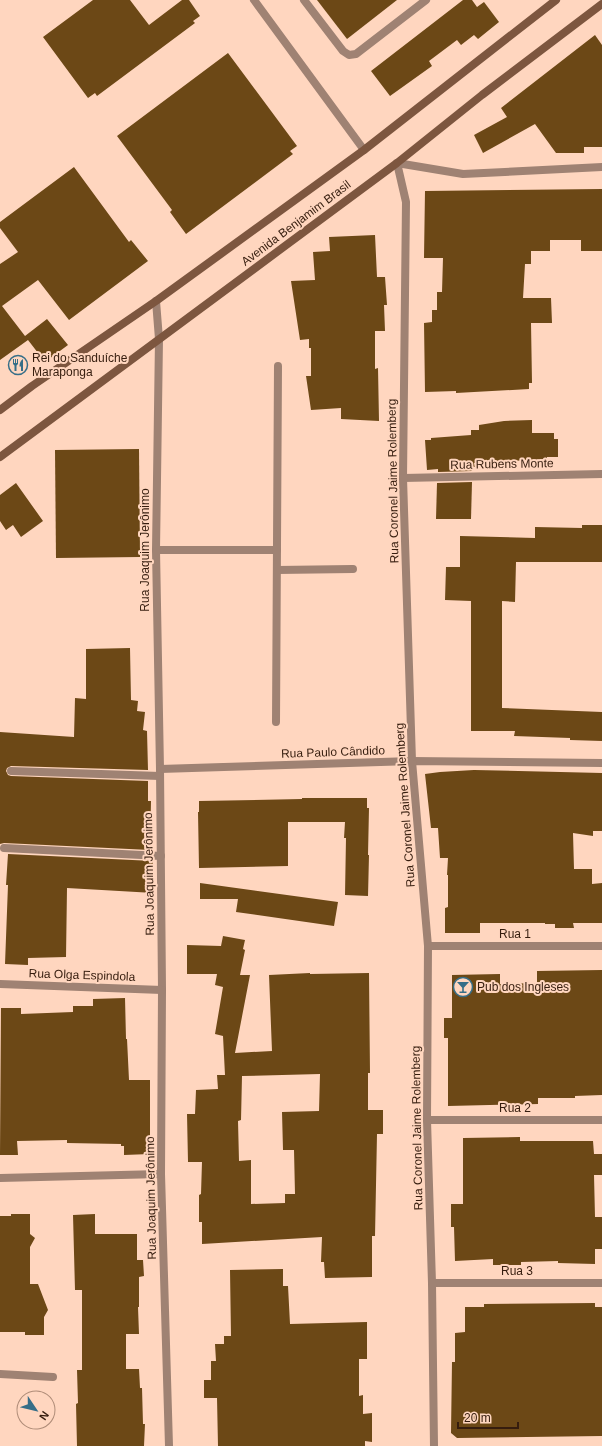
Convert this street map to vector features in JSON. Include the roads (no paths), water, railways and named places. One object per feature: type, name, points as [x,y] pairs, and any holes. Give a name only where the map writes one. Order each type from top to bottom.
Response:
[{"type":"main road","name":"Avenida Benjamim Brasil","points":[[0,410],[39,381],[156,301],[364,150],[556,0]]},
{"type":"main road","name":"Avenida Benjamim Brasil","points":[[0,457],[397,163],[482,95],[602,4]]},
{"type":"street","points":[[254,0],[364,150]]},
{"type":"street","points":[[304,0],[343,51],[349,55],[356,54],[426,0]]},
{"type":"street","points":[[397,163],[463,174],[602,167]]},
{"type":"street","name":"Rua Coronel Jaime Rolemberg","points":[[397,163],[406,202],[403,478],[412,761],[428,946],[427,1120],[432,1283],[434,1446]]},
{"type":"street","name":"Rua Joaquim Jerônimo","points":[[156,301],[160,339],[156,550],[161,856],[161,1174],[169,1446]]},
{"type":"street","points":[[276,722],[278,366]]},
{"type":"street","name":"Rua Rubens Monte","points":[[403,478],[602,474]]},
{"type":"street","points":[[156,550],[277,550]]},
{"type":"street","points":[[277,570],[352,569]]},
{"type":"street","name":"Rua Paulo Cândido","points":[[11,771],[160,772],[412,761],[602,763]]},
{"type":"street","points":[[4,848],[161,856]]},
{"type":"street","name":"Rua 1","points":[[428,946],[602,946]]},
{"type":"street","name":"Rua Olga Espindola","points":[[0,984],[162,990]]},
{"type":"street","name":"Rua 2","points":[[427,1120],[602,1120]]},
{"type":"street","points":[[0,1178],[161,1174]]},
{"type":"street","name":"Rua 3","points":[[432,1283],[602,1283]]},
{"type":"street","points":[[0,1374],[53,1377]]},
{"type":"place","name":"Rei do Sanduíche Maraponga","points":[[18,365]]},
{"type":"place","name":"Pub dos Ingleses","points":[[463,987]]}]
